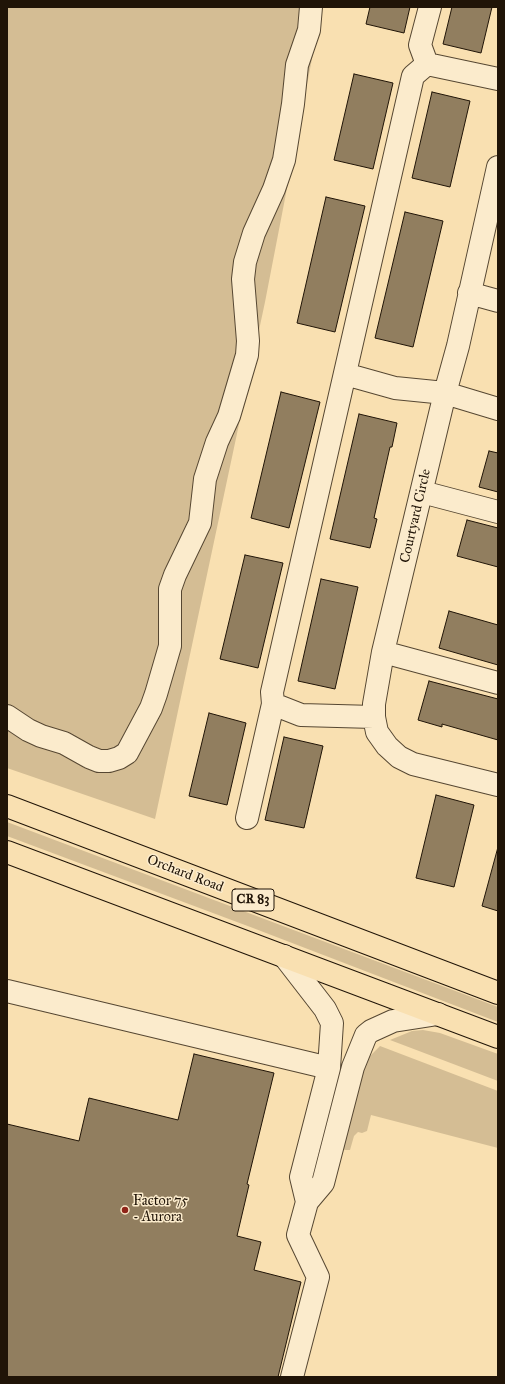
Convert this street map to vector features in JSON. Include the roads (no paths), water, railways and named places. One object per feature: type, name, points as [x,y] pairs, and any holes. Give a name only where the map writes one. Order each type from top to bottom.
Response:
[{"type":"main road","name":"Orchard Road","points":[[7,806],[498,993]]},
{"type":"main road","points":[[7,852],[498,1037]]},
{"type":"street","points":[[7,716],[28,730],[41,736],[64,743],[99,761],[109,761],[119,758],[127,753],[151,708],[170,646],[170,589],[200,522],[205,479],[217,442],[229,416],[247,355],[248,341],[243,279],[245,262],[254,233],[274,190],[284,160],[292,112],[297,65],[309,30],[311,7]]},
{"type":"street","points":[[426,64],[420,45],[430,7]]},
{"type":"street","points":[[426,64],[498,79]]},
{"type":"street","points":[[247,818],[273,704],[272,692],[413,76],[426,64]]},
{"type":"street","name":"Courtyard Circle","points":[[498,167],[458,346],[445,393],[383,652],[374,704],[374,717],[377,732],[387,746],[399,757],[413,764],[498,786]]},
{"type":"street","points":[[469,294],[498,301]]},
{"type":"street","points":[[345,374],[395,388],[445,393],[498,409]]},
{"type":"street","points":[[422,492],[498,512]]},
{"type":"street","points":[[383,652],[498,683]]},
{"type":"street","points":[[273,704],[301,715],[374,717]]},
{"type":"street","points":[[284,956],[325,1009],[332,1022],[329,1068],[301,1177],[307,1202]]},
{"type":"street","points":[[7,991],[329,1068]]},
{"type":"street","points":[[292,1377],[318,1276],[298,1235],[307,1202],[323,1183],[353,1067],[366,1035],[380,1026],[394,1021],[438,1014]]},
{"type":"place","name":"Factor 75 - Aurora","points":[[125,1210]]}]
